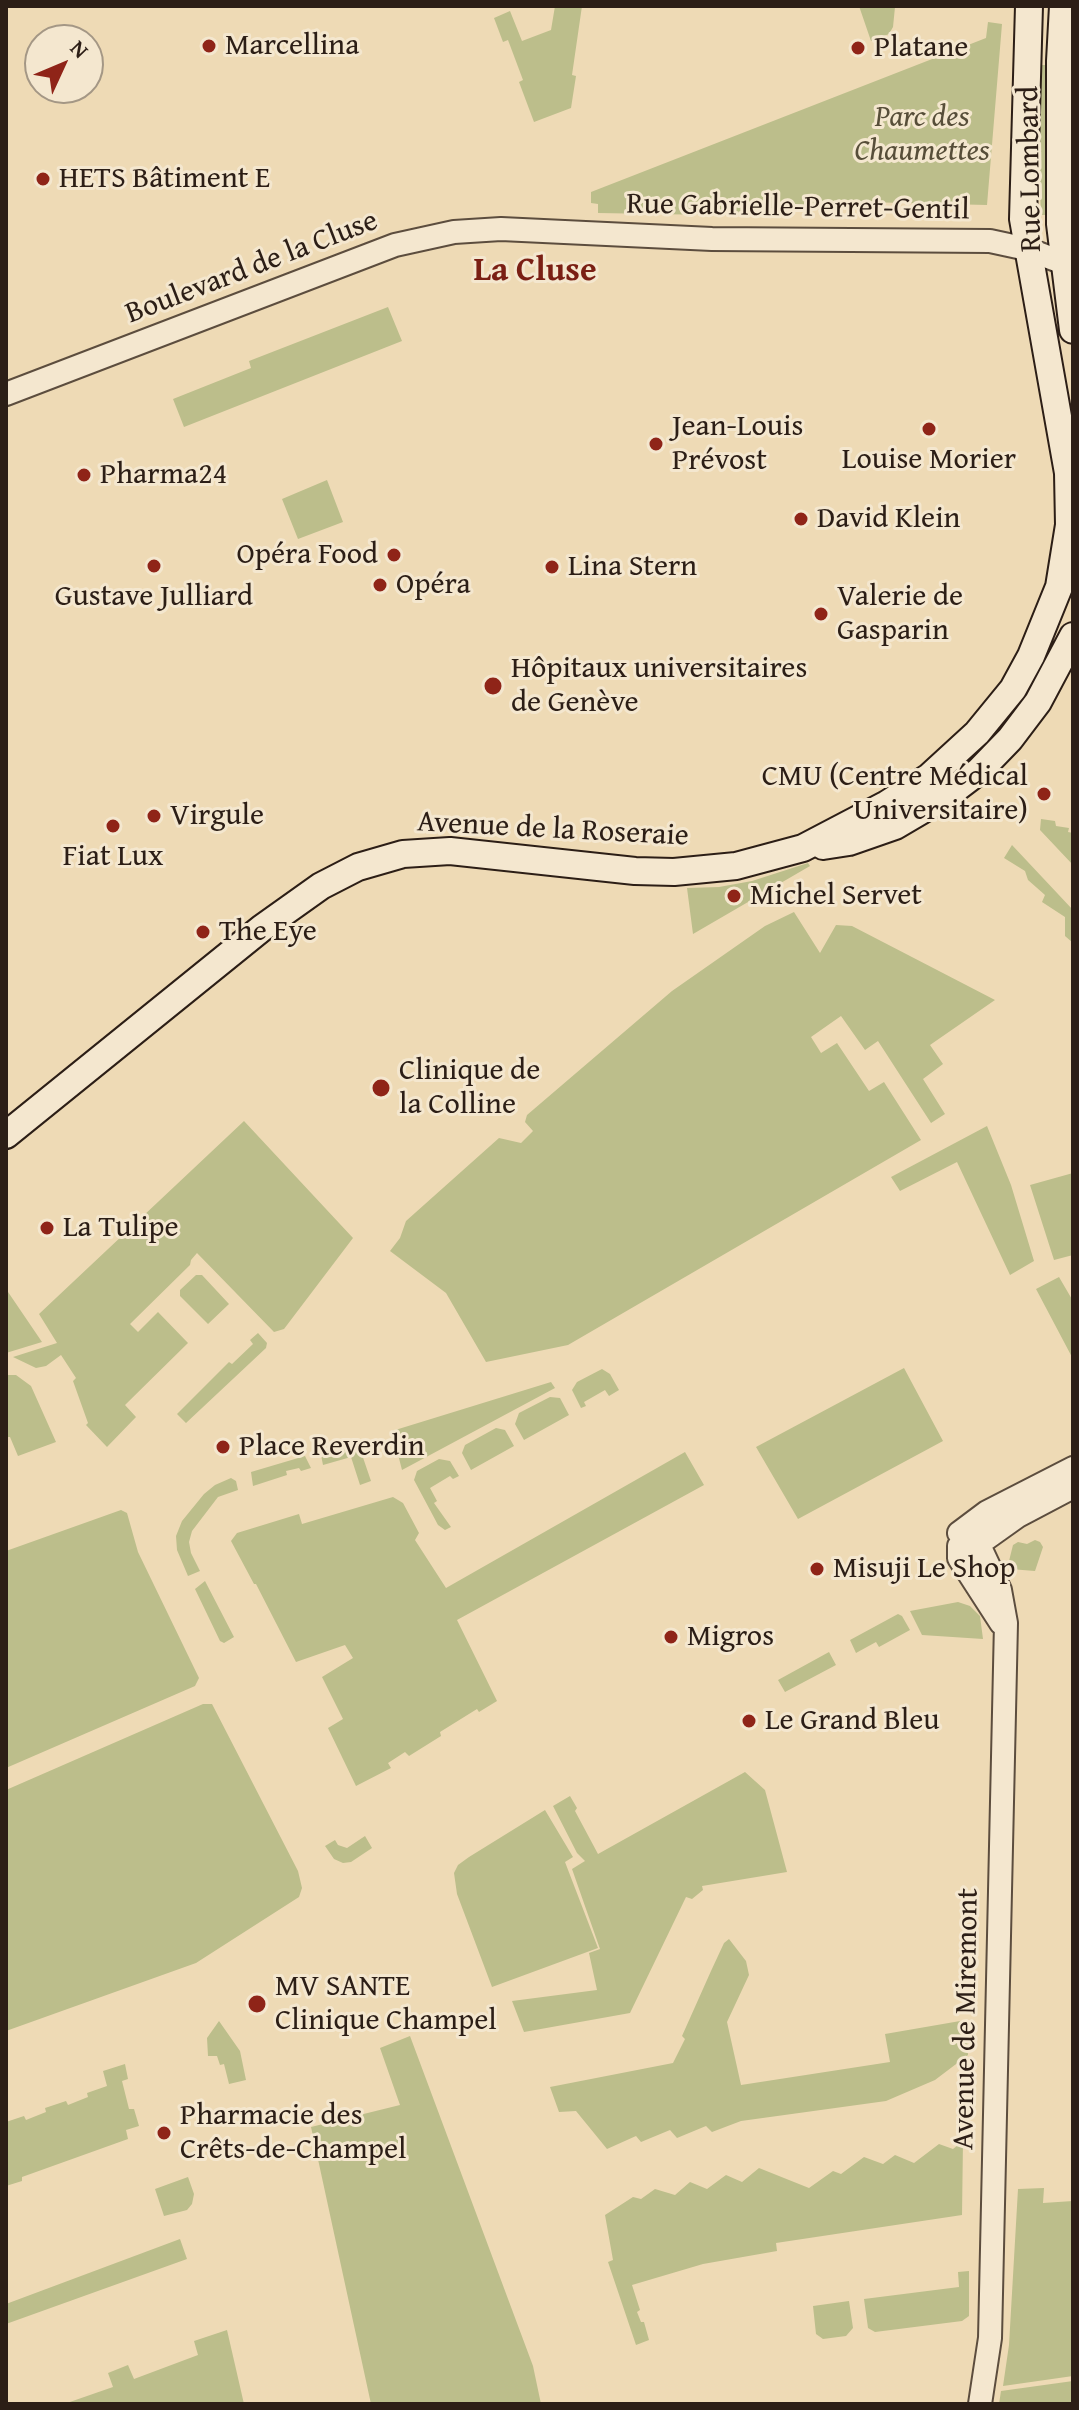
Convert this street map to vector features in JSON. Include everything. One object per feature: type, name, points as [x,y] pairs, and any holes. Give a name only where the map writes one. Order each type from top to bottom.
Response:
[{"type":"main road","name":"Rue Lombard","points":[[887,804],[947,762],[1002,704],[1031,656],[1059,587],[1069,525],[1068,473],[1023,219],[1029,6]]},
{"type":"main road","name":"Rue Lombard","points":[[1068,7],[1060,195],[1064,263],[1073,330]]},
{"type":"main road","points":[[876,834],[946,796],[997,754],[1043,694],[1073,636]]},
{"type":"main road","points":[[876,834],[887,804]]},
{"type":"main road","name":"Avenue de la Roseraie","points":[[803,848],[887,804]]},
{"type":"main road","name":"Avenue de la Roseraie","points":[[6,1135],[262,928],[321,886],[373,861],[415,852],[450,851],[612,870],[674,872],[736,866],[803,848],[849,842],[876,834]]},
{"type":"street","name":"Rue Gabrielle-Perret-Gentil","points":[[526,230],[735,239],[990,241],[1027,249],[1064,263]]},
{"type":"street","name":"Boulevard de la Cluse","points":[[6,394],[395,245],[454,232],[526,230]]},
{"type":"street","points":[[968,1538],[987,1512],[1073,1468]]},
{"type":"street","points":[[968,1538],[1073,1487]]},
{"type":"street","name":"Avenue de Miremont","points":[[968,1538],[959,1558],[996,1613],[1005,1634]]},
{"type":"street","name":"Avenue de Miremont","points":[[968,1538],[1000,1590],[1005,1634],[990,2326],[980,2404]]},
{"type":"green space","points":[[555,6],[582,6],[572,75],[576,76],[571,108],[534,122],[508,40],[503,42],[494,18],[510,11],[522,41],[551,30]]},
{"type":"green space","points":[[859,6],[895,7],[889,34],[871,41]]},
{"type":"green space","name":"Parc des Chaumettes","points":[[988,22],[1002,24],[987,205],[822,201],[822,210],[771,208],[770,216],[598,213],[598,204],[591,203],[591,192],[986,38]]},
{"type":"green space","points":[[1041,65],[1047,65],[1047,215],[1041,215],[1038,144]]},
{"type":"green space","points":[[388,307],[402,341],[184,427],[173,399],[251,368],[249,361]]},
{"type":"green space","points":[[327,480],[343,522],[298,539],[282,499]]},
{"type":"green space","points":[[1041,819],[1055,821],[1056,826],[1069,828],[1068,832],[1073,833],[1073,865],[1040,830]]},
{"type":"green space","points":[[1012,845],[1073,910],[1073,943],[1065,936],[1065,917],[1042,902],[1045,895],[1028,880],[1025,871],[1004,858]]},
{"type":"green space","points":[[808,863],[810,866],[693,934],[687,888],[719,887],[752,881]]},
{"type":"green space","points":[[794,912],[820,953],[836,925],[852,926],[995,1000],[930,1045],[943,1064],[923,1079],[945,1114],[931,1123],[878,1041],[865,1050],[841,1016],[811,1037],[821,1053],[837,1043],[869,1091],[884,1082],[921,1140],[568,1345],[486,1362],[446,1293],[390,1251],[400,1238],[406,1221],[499,1138],[521,1143],[533,1131],[525,1122],[527,1115],[672,991],[765,926]]},
{"type":"green space","points":[[244,1121],[353,1238],[284,1329],[274,1332],[197,1253],[190,1265],[130,1324],[138,1332],[158,1312],[188,1343],[125,1405],[136,1417],[107,1447],[86,1425],[88,1423],[73,1381],[76,1378],[61,1355],[46,1366],[36,1368],[13,1357],[57,1343],[39,1314]]},
{"type":"green space","points":[[987,1126],[1011,1185],[1034,1261],[1010,1275],[957,1162],[900,1191],[891,1177]]},
{"type":"green space","points":[[1073,1173],[1073,1255],[1054,1260],[1030,1185]]},
{"type":"green space","points":[[196,1275],[202,1275],[229,1304],[208,1324],[180,1296],[180,1290]]},
{"type":"green space","points":[[1059,1277],[1073,1301],[1073,1359],[1036,1289]]},
{"type":"green space","points":[[6,1289],[42,1342],[6,1353]]},
{"type":"green space","points":[[258,1333],[267,1343],[266,1348],[186,1423],[177,1414],[229,1362],[232,1364],[253,1344],[250,1340]]},
{"type":"green space","points":[[904,1368],[943,1441],[798,1519],[756,1447]]},
{"type":"green space","points":[[602,1369],[610,1374],[619,1390],[609,1396],[605,1390],[584,1402],[586,1406],[581,1408],[572,1390],[577,1382]]},
{"type":"green space","points":[[6,1375],[16,1375],[31,1386],[56,1442],[18,1456],[10,1437],[6,1437]]},
{"type":"green space","points":[[551,1382],[555,1388],[402,1470],[392,1431]]},
{"type":"green space","points":[[550,1397],[560,1398],[569,1415],[524,1440],[515,1424],[519,1413]]},
{"type":"green space","points":[[496,1428],[505,1430],[514,1446],[471,1470],[462,1453],[465,1445]]},
{"type":"green space","points":[[357,1440],[371,1481],[360,1485],[351,1457],[323,1465],[321,1455],[324,1450]]},
{"type":"green space","points":[[685,1452],[704,1485],[457,1620],[497,1701],[479,1712],[477,1709],[440,1732],[441,1736],[409,1756],[405,1752],[388,1763],[391,1768],[356,1786],[328,1728],[343,1719],[322,1677],[353,1658],[345,1645],[296,1662],[231,1541],[237,1533],[299,1514],[302,1524],[393,1497],[403,1503],[419,1533],[415,1540],[446,1588]]},
{"type":"green space","points":[[305,1456],[311,1468],[286,1471],[287,1475],[253,1486],[251,1472]]},
{"type":"green space","points":[[439,1459],[450,1461],[459,1476],[453,1479],[450,1476],[430,1488],[437,1501],[434,1503],[451,1527],[445,1530],[438,1525],[414,1480],[417,1471]]},
{"type":"green space","points":[[231,1478],[236,1481],[238,1490],[218,1497],[192,1531],[189,1542],[191,1553],[200,1571],[188,1576],[177,1550],[176,1536],[182,1521],[204,1494]]},
{"type":"green space","points":[[121,1510],[127,1513],[138,1552],[199,1678],[195,1686],[6,1768],[6,1551]]},
{"type":"green space","points":[[1035,1540],[1043,1547],[1035,1571],[1010,1569],[1008,1565],[1013,1545]]},
{"type":"green space","points":[[205,1581],[234,1637],[224,1643],[220,1641],[195,1589]]},
{"type":"green space","points":[[958,1602],[970,1606],[980,1616],[983,1639],[922,1635],[910,1611]]},
{"type":"green space","points":[[898,1614],[910,1630],[879,1647],[876,1642],[856,1653],[850,1640]]},
{"type":"green space","points":[[829,1652],[836,1665],[785,1692],[778,1680]]},
{"type":"green space","points":[[203,1704],[212,1704],[298,1871],[302,1888],[299,1897],[196,1963],[6,2031],[6,1790]]},
{"type":"green space","points":[[745,1772],[765,1790],[787,1872],[702,1886],[703,1890],[692,1899],[686,1897],[630,2013],[524,2032],[512,2001],[597,1990],[589,1953],[600,1949],[572,1869],[585,1861],[577,1853],[553,1806],[570,1796],[598,1854]]},
{"type":"green space","points":[[545,1810],[573,1857],[565,1862],[598,1948],[492,1987],[457,1894],[454,1873],[458,1865],[469,1857]]},
{"type":"green space","points":[[365,1836],[372,1848],[351,1862],[334,1859],[325,1846],[335,1840],[338,1845],[347,1848]]},
{"type":"green space","points":[[729,1939],[746,1961],[749,1975],[727,2022],[741,2085],[890,2062],[885,2034],[966,2020],[968,2055],[935,2080],[886,2101],[741,2121],[712,2132],[706,2126],[677,2138],[670,2130],[641,2142],[636,2136],[607,2149],[576,2111],[559,2112],[550,2087],[673,2063],[711,1971]]},
{"type":"green space","points":[[219,2021],[240,2051],[246,2080],[229,2084],[224,2064],[220,2065],[217,2056],[208,2056],[207,2038]]},
{"type":"green space","points":[[410,2036],[533,2366],[541,2404],[371,2404],[311,2127],[400,2105],[380,2048]]},
{"type":"green space","points":[[125,2064],[128,2079],[122,2081],[129,2109],[134,2109],[139,2126],[126,2130],[128,2139],[22,2177],[22,2181],[6,2186],[6,2122],[24,2116],[26,2120],[46,2112],[45,2108],[66,2101],[68,2105],[88,2097],[87,2093],[107,2086],[103,2071]]},
{"type":"green space","points":[[963,2141],[962,2215],[776,2243],[777,2251],[703,2264],[632,2285],[640,2310],[637,2312],[641,2322],[644,2322],[649,2340],[636,2345],[608,2262],[613,2260],[605,2215],[633,2197],[641,2199],[655,2189],[675,2195],[690,2182],[707,2189],[726,2175],[742,2182],[759,2168],[809,2188],[833,2171],[841,2174],[864,2157],[883,2164],[895,2155],[914,2163],[939,2144],[953,2149]]},
{"type":"green space","points":[[188,2177],[194,2194],[192,2204],[187,2210],[164,2216],[155,2189]]},
{"type":"green space","points":[[1044,2188],[1043,2203],[1073,2201],[1073,2376],[1003,2386],[1009,2345],[1018,2189]]},
{"type":"green space","points":[[180,2239],[187,2259],[6,2324],[6,2304]]},
{"type":"green space","points":[[969,2271],[969,2316],[962,2321],[875,2332],[868,2328],[864,2299],[959,2287],[958,2272]]},
{"type":"green space","points":[[849,2301],[853,2328],[846,2336],[823,2339],[816,2334],[813,2306]]},
{"type":"green space","points":[[227,2330],[244,2404],[64,2404],[113,2387],[108,2373],[128,2365],[134,2379],[198,2355],[194,2341]]},
{"type":"green space","points":[[1073,2381],[1073,2404],[999,2404],[1001,2391]]},
{"type":"place","name":"Marcellina","points":[[209,46]]},
{"type":"place","name":"Platane","points":[[858,48]]},
{"type":"place","name":"HETS Bâtiment E","points":[[43,179]]},
{"type":"place","name":"Louise Morier","points":[[929,429]]},
{"type":"place","name":"Jean-Louis Prévost","points":[[656,444]]},
{"type":"place","name":"Pharma24","points":[[84,475]]},
{"type":"place","name":"David Klein","points":[[801,519]]},
{"type":"place","name":"Opéra Food","points":[[394,555]]},
{"type":"place","name":"Gustave Julliard","points":[[154,566]]},
{"type":"place","name":"Lina Stern","points":[[552,567]]},
{"type":"place","name":"Opéra","points":[[380,585]]},
{"type":"place","name":"Valerie de Gasparin","points":[[821,614]]},
{"type":"place","name":"Hôpitaux universitaires de Genève","points":[[493,686]]},
{"type":"place","name":"CMU (Centre Médical Universitaire)","points":[[1044,794]]},
{"type":"place","name":"Virgule","points":[[154,816]]},
{"type":"place","name":"Fiat Lux","points":[[113,826]]},
{"type":"place","name":"Michel Servet","points":[[734,896]]},
{"type":"place","name":"The Eye","points":[[203,932]]},
{"type":"place","name":"Clinique de la Colline","points":[[381,1088]]},
{"type":"place","name":"La Tulipe","points":[[47,1228]]},
{"type":"place","name":"Place Reverdin","points":[[223,1447]]},
{"type":"place","name":"Misuji Le Shop","points":[[817,1569]]},
{"type":"place","name":"Migros","points":[[671,1637]]},
{"type":"place","name":"Le Grand Bleu","points":[[749,1721]]},
{"type":"place","name":"MV SANTE Clinique Champel","points":[[257,2004]]},
{"type":"place","name":"Pharmacie des Crêts-de-Champel","points":[[164,2133]]},
{"type":"district","name":"La Cluse","points":[[535,271]]}]
